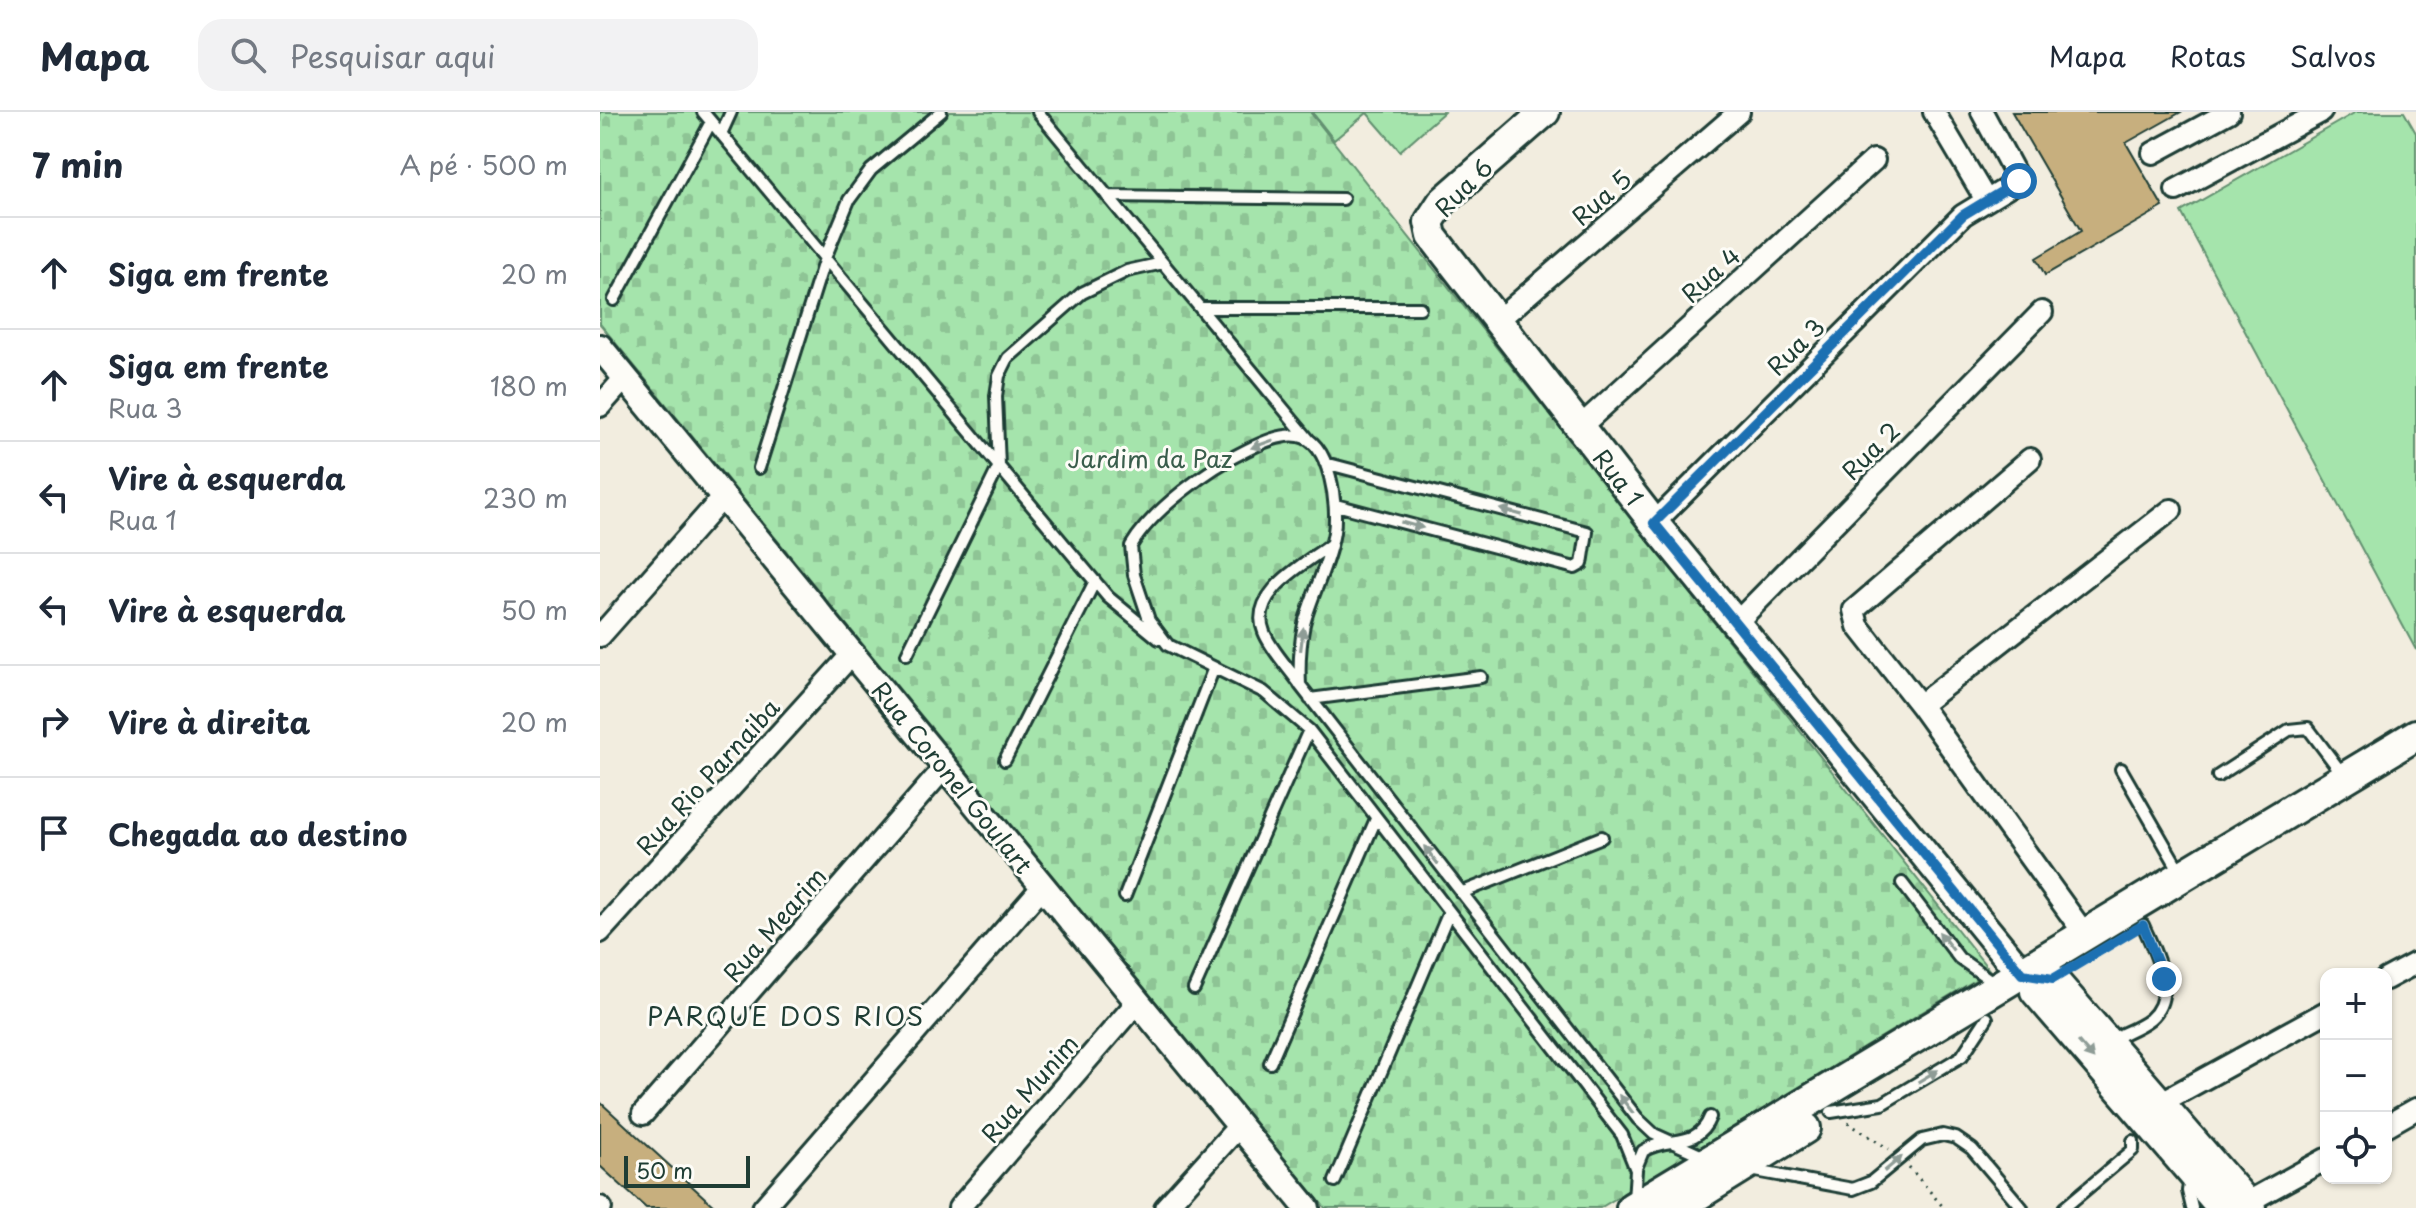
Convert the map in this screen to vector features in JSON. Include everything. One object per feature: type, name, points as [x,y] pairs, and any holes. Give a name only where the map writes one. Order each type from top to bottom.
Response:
[{"type":"main road","name":"Rua 6","points":[[1432,236],[1429,222],[1442,202],[1545,112]]},
{"type":"main road","name":"Rua 1","points":[[1432,236],[1654,523],[2028,983]]},
{"type":"main road","points":[[1633,1207],[1831,1112],[1987,1018],[2086,936],[2416,735]]},
{"type":"main road","points":[[1684,1206],[1726,1164],[2028,983],[2143,925],[2416,758]]},
{"type":"main road","points":[[2028,983],[2107,1042],[2160,1103],[2200,1165]]},
{"type":"main road","points":[[2028,983],[2240,1206]]},
{"type":"street","name":"Rua 5","points":[[1497,321],[1739,112]]},
{"type":"street","points":[[1934,112],[1981,204]]},
{"type":"street","name":"Rua 3","points":[[1654,523],[1981,204],[2016,184],[2019,176],[1982,112]]},
{"type":"street","points":[[2153,153],[2229,112]]},
{"type":"street","points":[[2176,190],[2321,112]]},
{"type":"street","name":"Rua 4","points":[[1580,427],[1874,160]]},
{"type":"street","name":"Rua 2","points":[[1736,623],[2042,312]]},
{"type":"street","name":"Rua Coronel Goulart","points":[[600,347],[1307,1208]]},
{"type":"street","points":[[600,406],[625,378]]},
{"type":"street","points":[[2030,459],[1854,610],[1858,626],[1920,705],[2086,936]]},
{"type":"street","points":[[600,636],[723,497]]},
{"type":"street","points":[[1920,705],[2171,510]]},
{"type":"street","name":"Rua Rio Parnaiba","points":[[600,932],[852,654]]},
{"type":"street","name":"Rua Mearim","points":[[643,1114],[945,767]]},
{"type":"street","points":[[763,1208],[1043,886]]},
{"type":"street","points":[[2392,976],[2416,963]]},
{"type":"street","name":"Rua Munim","points":[[959,1208],[1138,1001]]},
{"type":"street","points":[[2160,1103],[2320,1015]]},
{"type":"street","points":[[2392,1123],[2416,1109]]},
{"type":"street","points":[[1165,1208],[1239,1126]]},
{"type":"street","points":[[2240,1206],[2320,1162]]},
{"type":"lane","points":[[703,112],[1125,614],[1168,645],[1278,701],[1309,730],[1622,1135],[1636,1170]]},
{"type":"lane","points":[[721,134],[731,112]]},
{"type":"lane","points":[[759,468],[825,258],[858,186],[871,170],[941,112]]},
{"type":"lane","points":[[1038,112],[1325,463],[1336,505],[1331,544],[1305,623],[1300,685]]},
{"type":"lane","points":[[614,300],[711,122]]},
{"type":"lane","points":[[1107,196],[1343,199]]},
{"type":"lane","points":[[907,654],[999,466],[996,396],[999,376],[1008,358],[1082,293],[1127,271],[1163,263]]},
{"type":"lane","points":[[1201,308],[1420,308]]},
{"type":"lane","points":[[1168,645],[1149,620],[1134,575],[1131,546],[1139,532],[1221,464],[1243,452],[1297,435],[1316,449]]},
{"type":"lane","points":[[1325,463],[1587,532],[1582,564],[1575,568],[1336,505]]},
{"type":"lane","points":[[1331,544],[1276,587],[1263,606],[1265,636],[1310,699],[1638,1119],[1654,1134],[1726,1164],[1853,1189],[1871,1182],[1922,1140],[1943,1135],[1956,1138],[1972,1149],[2022,1208]]},
{"type":"lane","points":[[1005,760],[1095,581]]},
{"type":"lane","points":[[1125,896],[1213,670]]},
{"type":"lane","points":[[1310,699],[1481,677]]},
{"type":"lane","points":[[2218,776],[2289,730],[2299,727],[2308,728],[2316,735],[2345,778]]},
{"type":"lane","points":[[1194,989],[1309,730]]},
{"type":"lane","points":[[2121,769],[2183,877]]},
{"type":"lane","points":[[1270,1063],[1376,819]]},
{"type":"lane","points":[[1461,893],[1602,837]]},
{"type":"lane","points":[[1902,883],[1959,958],[2028,983]]},
{"type":"lane","points":[[1335,1181],[1449,912]]},
{"type":"lane","points":[[2107,1042],[2151,1018],[2157,1008],[2164,979],[2143,925]]},
{"type":"lane","points":[[1633,1207],[1636,1170],[1643,1151],[1695,1137],[1705,1128],[1710,1117]]},
{"type":"lane","points":[[2064,1208],[2133,1150],[2133,1141]]},
{"type":"lane","points":[[2192,1208],[2188,1191],[2200,1165]]},
{"type":"green space","name":"Jardim da Paz","points":[[600,112],[1310,112],[1990,971],[1600,1208],[1325,1208],[600,324]]},
{"type":"green space","points":[[1312,112],[1444,112],[1400,151],[1367,113],[1334,140]]},
{"type":"green space","points":[[2356,112],[2404,112],[2416,133],[2416,650],[2181,212]]},
{"type":"building","points":[[2012,112],[2181,112],[2126,143],[2163,207],[2045,275],[2036,258],[2081,231]]},
{"type":"building","points":[[600,1102],[716,1208],[646,1208],[635,1198],[600,1166]]},
{"type":"district","name":"PARQUE DOS RIOS","points":[[786,1015]]},
{"type":"route","points":[[2019,181],[1963,215],[1654,523],[2022,974],[2053,979],[2143,925],[2164,979]]}]
